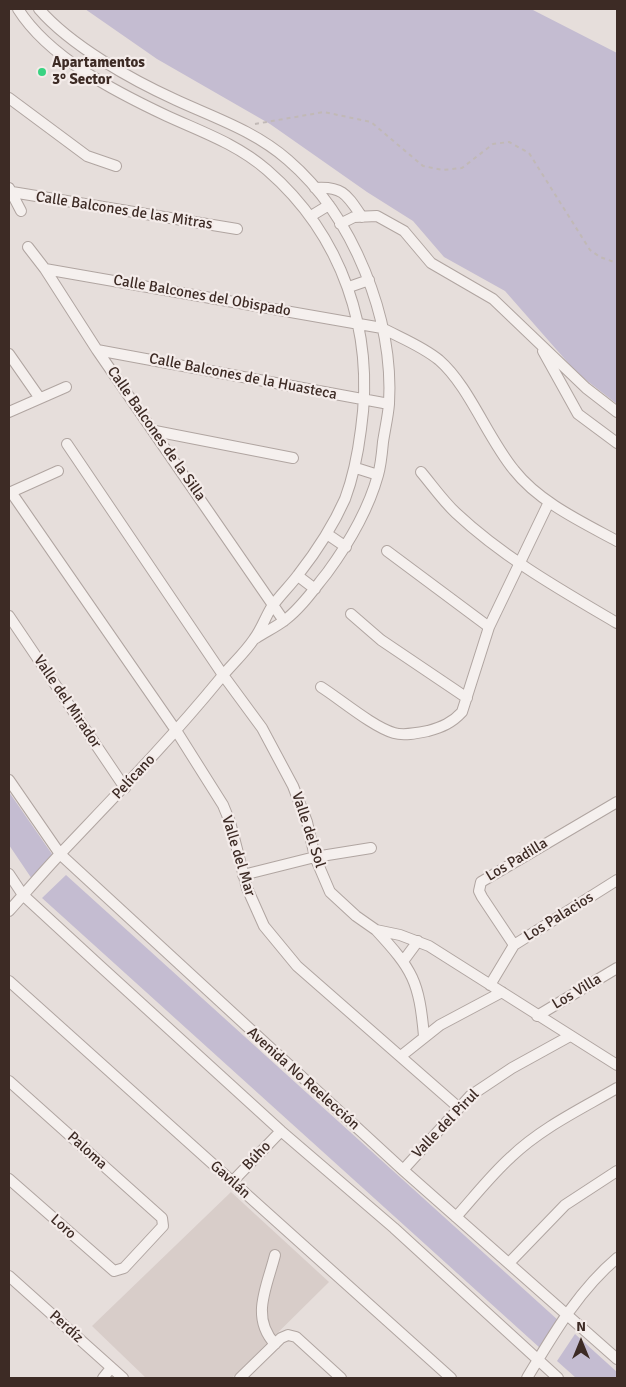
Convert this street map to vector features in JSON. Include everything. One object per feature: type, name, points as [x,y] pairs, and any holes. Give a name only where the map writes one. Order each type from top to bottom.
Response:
[{"type":"street","points":[[18,9],[37,34],[62,55],[95,76],[166,115],[242,150],[268,170],[311,216],[328,243],[349,287],[359,323],[365,374],[365,400],[356,468],[344,501],[327,534],[298,576],[272,606]]},
{"type":"street","points":[[39,9],[64,34],[121,71],[176,100],[254,135],[288,159],[329,205],[369,280],[382,328],[388,371],[389,404],[378,475],[362,516],[346,548],[314,589],[284,621]]},
{"type":"street","points":[[9,98],[87,156],[116,166]]},
{"type":"street","points":[[242,150],[254,135]]},
{"type":"street","points":[[315,188],[334,186],[348,195],[362,216]]},
{"type":"street","points":[[10,190],[21,211]]},
{"type":"street","name":"Calle Balcones de las Mitras","points":[[10,190],[237,229]]},
{"type":"street","points":[[311,216],[329,205]]},
{"type":"street","points":[[340,224],[354,216],[377,216],[404,231],[431,263],[494,299],[586,388],[617,412]]},
{"type":"street","name":"Calle Balcones de la Silla","points":[[28,246],[45,268],[97,350],[155,431],[272,606],[284,621]]},
{"type":"street","name":"Calle Balcones del Obispado","points":[[45,268],[382,328],[439,360],[465,392],[492,440],[515,472],[549,502],[617,541]]},
{"type":"street","points":[[349,287],[369,280]]},
{"type":"street","points":[[538,342],[578,414],[617,443]]},
{"type":"street","name":"Calle Balcones de la Huasteca","points":[[97,350],[389,404]]},
{"type":"street","points":[[9,354],[39,397]]},
{"type":"street","points":[[9,412],[39,397],[66,387]]},
{"type":"street","points":[[155,431],[293,458]]},
{"type":"street","name":"Valle del Sol","points":[[67,444],[223,675],[262,728],[294,786],[307,822],[314,857],[330,892],[356,916],[376,930],[418,941],[617,1065]]},
{"type":"street","points":[[356,468],[378,475]]},
{"type":"street","points":[[10,492],[58,472]]},
{"type":"street","points":[[421,472],[454,511],[519,565],[617,624]]},
{"type":"street","name":"Valle del Mar","points":[[10,492],[177,732],[223,805],[230,822],[243,875],[254,906],[264,926],[297,966],[458,1107]]},
{"type":"street","points":[[321,687],[383,728],[394,733],[421,732],[440,728],[454,721],[462,712],[489,627],[549,502]]},
{"type":"street","points":[[327,534],[346,548]]},
{"type":"street","points":[[387,551],[489,627]]},
{"type":"street","points":[[298,576],[314,589]]},
{"type":"street","name":"Pelícano","points":[[9,911],[60,854],[177,732],[255,639],[272,606]]},
{"type":"street","points":[[351,614],[381,640],[467,698]]},
{"type":"street","name":"Valle del Mirador","points":[[9,616],[125,788]]},
{"type":"street","name":"Pelícano","points":[[255,639],[284,621]]},
{"type":"street","name":"Avenida No Reelección","points":[[9,780],[60,854],[403,1170],[617,1359]]},
{"type":"street","name":"Los Padilla","points":[[514,945],[482,897],[479,891],[481,882],[617,802]]},
{"type":"street","points":[[243,875],[314,857],[370,848]]},
{"type":"street","points":[[9,874],[23,895],[281,1130],[394,1228],[558,1378]]},
{"type":"street","name":"Los Palacios","points":[[490,985],[514,945],[617,880]]},
{"type":"street","points":[[376,930],[404,960],[418,987],[422,1003],[424,1036]]},
{"type":"street","points":[[404,960],[418,941]]},
{"type":"street","name":"Los Villa","points":[[537,1016],[617,968]]},
{"type":"street","name":"Gavilán","points":[[9,981],[451,1378]]},
{"type":"street","points":[[400,1056],[424,1036],[502,992]]},
{"type":"street","name":"Valle del Pirul","points":[[403,1170],[458,1107],[482,1086],[570,1036]]},
{"type":"street","name":"Paloma","points":[[9,1081],[162,1218],[164,1224],[162,1229],[124,1268],[118,1271]]},
{"type":"street","points":[[456,1216],[511,1156],[528,1142],[554,1124],[617,1088]]},
{"type":"street","name":"Búho","points":[[232,1182],[281,1130]]},
{"type":"street","points":[[509,1263],[564,1205],[617,1171]]},
{"type":"street","name":"Loro","points":[[9,1179],[112,1270],[118,1271]]},
{"type":"street","points":[[275,1255],[260,1315],[262,1327],[275,1344]]},
{"type":"street","points":[[527,1378],[567,1313],[593,1281],[617,1258]]},
{"type":"street","name":"Perdíz","points":[[9,1276],[123,1378]]},
{"type":"street","points":[[240,1378],[275,1344],[288,1335],[296,1337],[341,1378]]},
{"type":"street","points":[[102,1378],[112,1368]]},
{"type":"path","points":[[238,127],[324,112],[371,122],[423,166],[443,170],[462,168],[494,144],[509,142],[529,153],[590,250],[600,258],[617,263]]},
{"type":"shaded area","points":[[85,9],[531,9],[617,53],[617,404],[577,373],[505,291],[444,257],[413,221],[367,192],[270,124],[157,59]]},
{"type":"shaded area","points":[[9,792],[54,857],[32,879],[9,845]]},
{"type":"shaded area","points":[[66,875],[559,1321],[540,1348],[42,898]]},
{"type":"shaded area","points":[[231,1192],[329,1282],[232,1378],[146,1378],[92,1326]]},
{"type":"shaded area","points":[[575,1334],[617,1372],[617,1378],[576,1378],[557,1361]]},
{"type":"place","name":"Apartamentos 3° Sector","points":[[42,72]]}]
